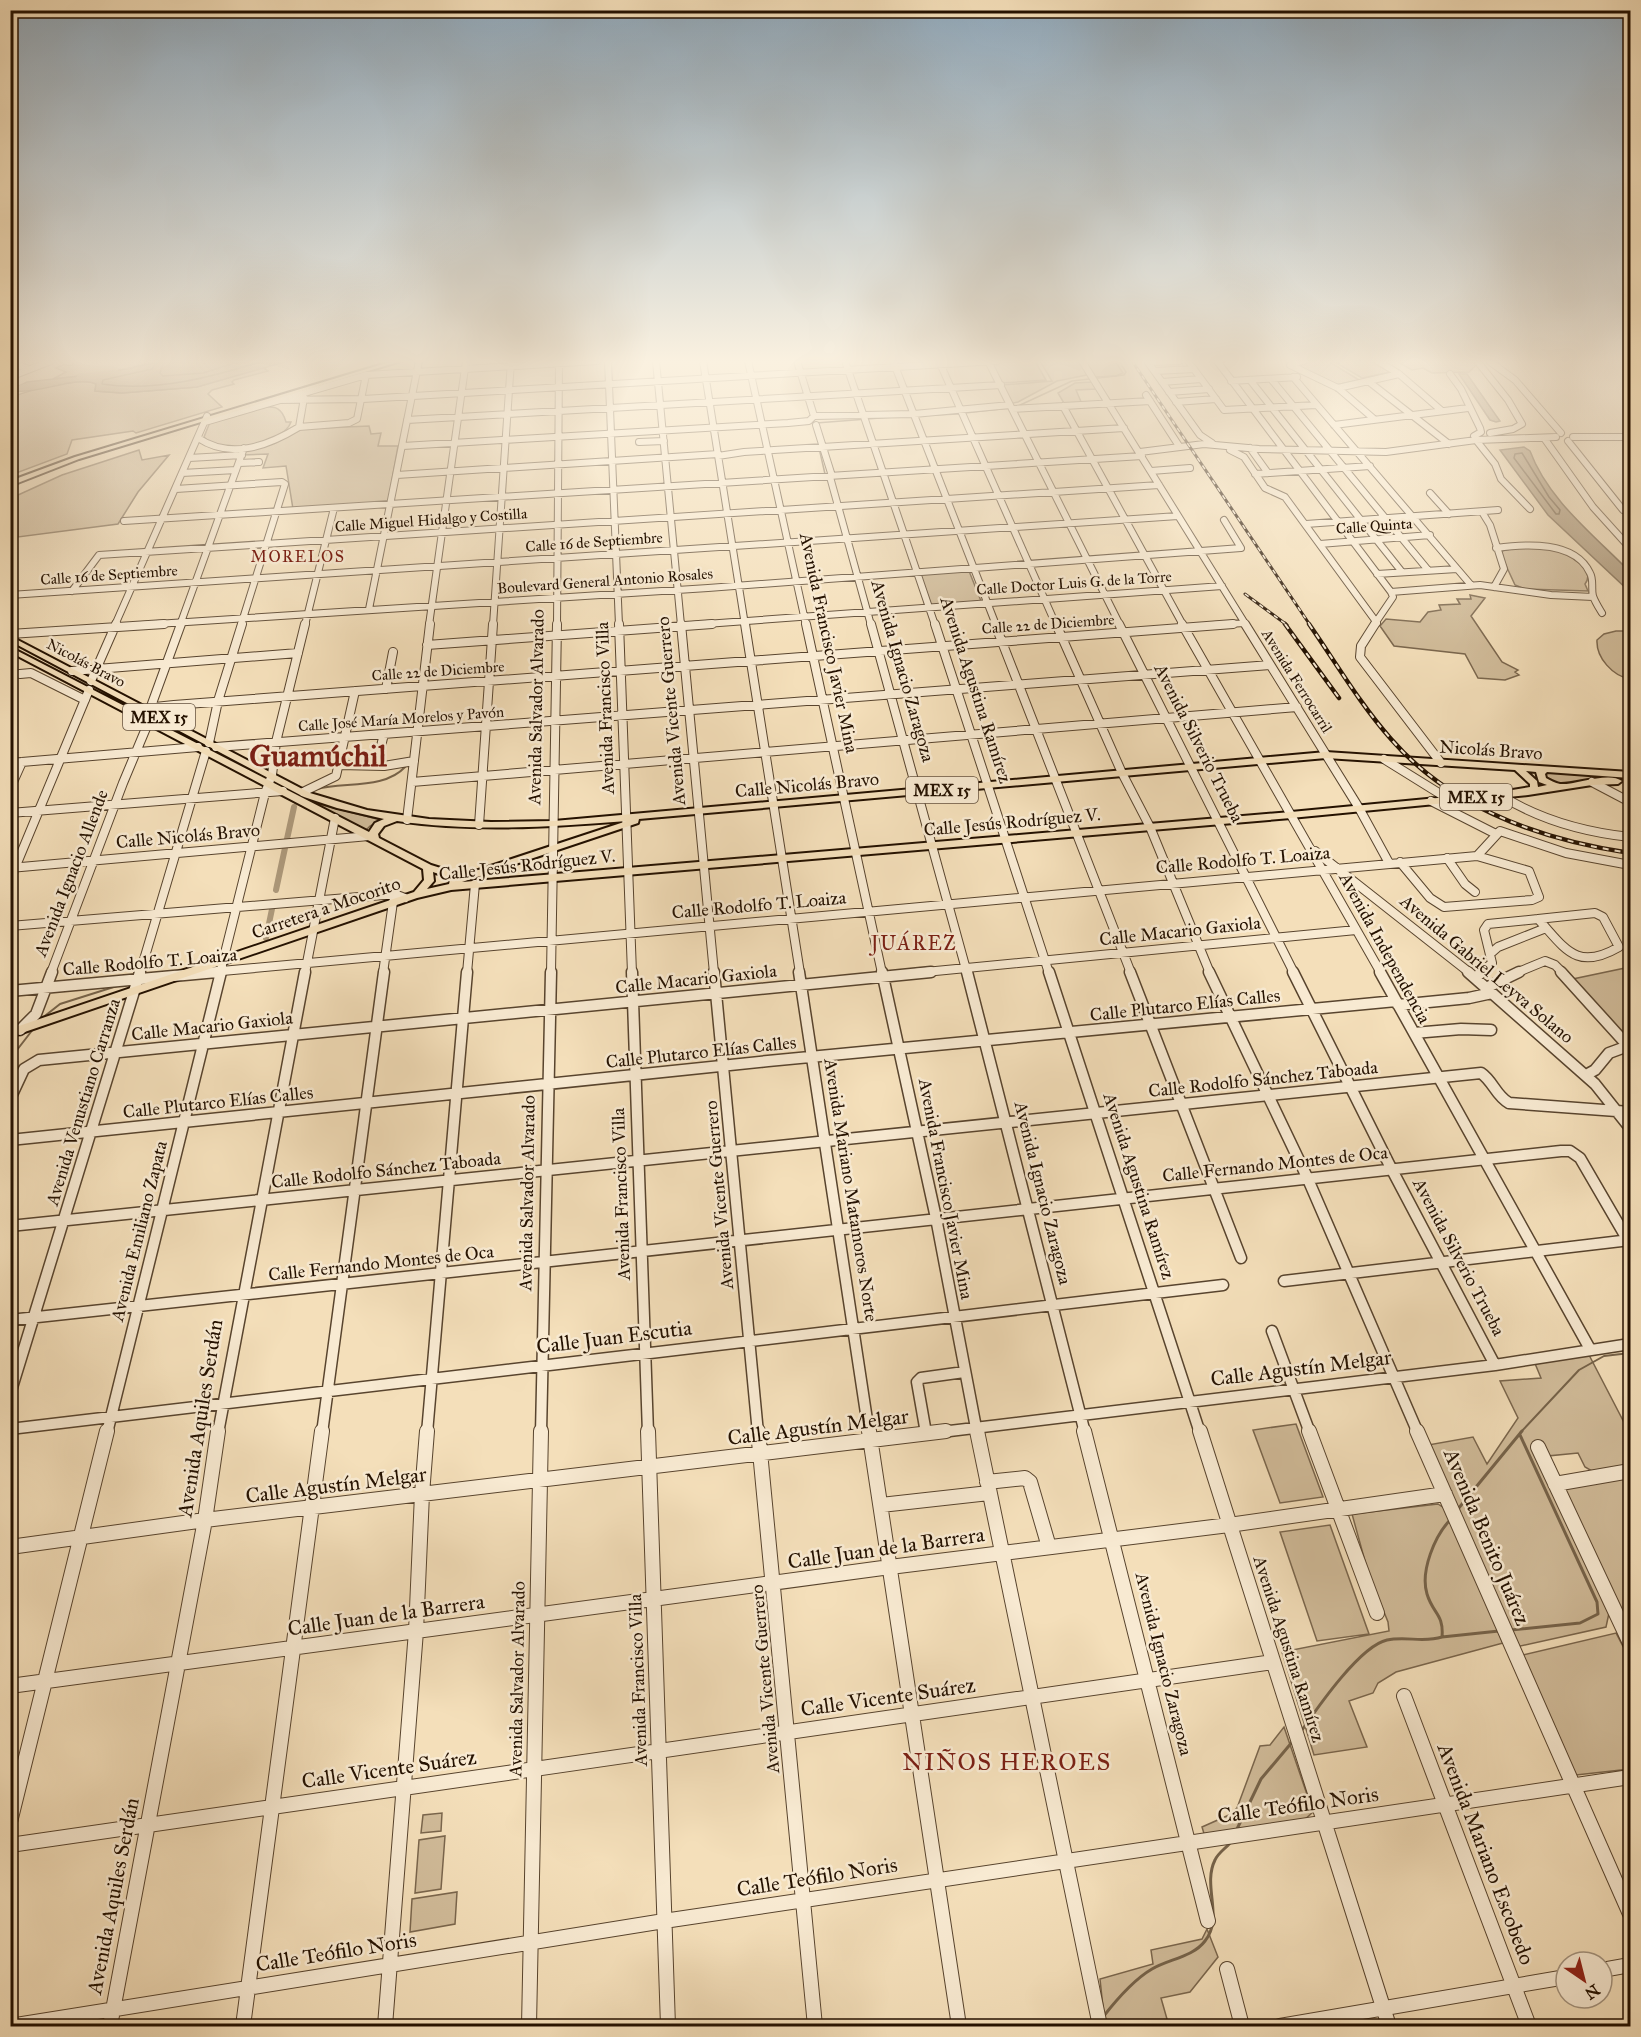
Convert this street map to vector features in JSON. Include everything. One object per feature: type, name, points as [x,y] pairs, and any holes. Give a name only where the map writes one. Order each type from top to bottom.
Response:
[{"type":"main road","points":[[10,479],[70,456]]},
{"type":"main road","points":[[10,484],[83,456]]},
{"type":"main road","name":"Nicolás Bravo","points":[[10,634],[72,671],[90,686],[148,710],[207,747]]},
{"type":"main road","name":"MEX 15","points":[[10,649],[40,665],[90,686],[149,722],[207,747],[268,783],[428,867],[468,881]]},
{"type":"main road","name":"Calle Nicolás Bravo","points":[[626,821],[652,815],[1058,780],[1258,760],[1326,755],[1383,759]]},
{"type":"main road","name":"Nicolás Bravo","points":[[1383,759],[1545,770],[1594,777]]},
{"type":"main road","points":[[1516,768],[1527,774],[1534,783],[1534,788],[1528,792]]},
{"type":"main road","points":[[1545,770],[1539,773],[1542,780],[1550,785],[1561,787]]},
{"type":"main road","name":"MEX 15","points":[[1594,777],[1630,775]]},
{"type":"main road","name":"Calle Jesús Rodríguez V.","points":[[411,896],[468,881],[498,882],[628,872],[1291,815],[1528,792],[1561,787],[1594,777],[1611,781],[1630,781]]},
{"type":"main road","name":"MEX 15","points":[[268,783],[357,811],[396,819],[478,825],[626,821]]},
{"type":"main road","points":[[372,837],[375,828],[387,820],[396,819]]},
{"type":"main road","points":[[468,881],[626,821]]},
{"type":"main road","points":[[411,896],[429,881],[428,867]]},
{"type":"main road","name":"Carretera a Mocorito","points":[[18,1031],[178,976],[222,966],[312,930],[411,896]]},
{"type":"street","points":[[10,880],[13,867],[189,458],[206,456]]},
{"type":"street","points":[[148,710],[183,621],[242,456]]},
{"type":"street","points":[[370,608],[401,456]]},
{"type":"street","points":[[406,820],[418,731],[421,686],[453,456]]},
{"type":"street","points":[[478,825],[505,456]]},
{"type":"street","name":"Avenida Salvador Alvarado","points":[[529,2026],[553,878],[559,456]]},
{"type":"street","name":"Avenida Francisco Villa","points":[[613,456],[668,2026]]},
{"type":"street","points":[[397,475],[690,456]]},
{"type":"street","name":"Avenida Mariano Matamoros Norte","points":[[718,456],[783,859],[959,2026]]},
{"type":"street","name":"Avenida Francisco Javier Mina","points":[[770,456],[918,1131],[964,1372],[1100,2026]]},
{"type":"street","name":"Avenida Ignacio Zaragoza","points":[[825,456],[856,575],[986,1041],[1004,1122],[1149,1680],[1208,1921]]},
{"type":"street","name":"Avenida Agustina Ramírez","points":[[879,456],[915,571],[929,607],[1190,1401],[1389,2026]]},
{"type":"street","points":[[930,456],[1017,684],[1058,780],[1058,790],[1216,1187],[1241,1258]]},
{"type":"street","points":[[983,456],[1122,773]]},
{"type":"street","name":"Avenida Silverio Trueba","points":[[1036,456],[1391,1168],[1496,1365]]},
{"type":"street","name":"Avenida Independencia","points":[[1090,456],[1231,713],[1311,848],[1590,1349]]},
{"type":"street","points":[[124,521],[831,477],[1124,456]]},
{"type":"street","name":"Avenida Ferrocarril","points":[[1142,456],[1359,808],[1389,863]]},
{"type":"street","points":[[1242,456],[1265,488],[1285,497],[1377,623]]},
{"type":"street","points":[[1256,456],[1268,473]]},
{"type":"street","points":[[1287,456],[1391,592],[1393,596],[1359,652],[1363,662],[1441,763]]},
{"type":"street","points":[[1311,456],[1402,572]]},
{"type":"street","points":[[1335,456],[1428,570]]},
{"type":"street","points":[[1361,456],[1472,585]]},
{"type":"street","points":[[1490,456],[1501,479],[1530,509]]},
{"type":"street","points":[[1555,456],[1593,507],[1630,548]]},
{"type":"street","points":[[1583,456],[1623,510]]},
{"type":"street","name":"Avenida Vicente Guerrero","points":[[665,457],[686,666],[692,759],[711,926],[815,2026]]},
{"type":"street","points":[[182,474],[259,462]]},
{"type":"street","points":[[1255,474],[1370,466]]},
{"type":"street","points":[[1150,471],[1190,468]]},
{"type":"street","name":"Avenida Venustiano Carranza","points":[[10,1394],[158,914],[207,747],[218,701],[285,484],[282,482],[231,485]]},
{"type":"street","points":[[176,489],[231,485]]},
{"type":"street","name":"Calle Miguel Hidalgo y Costilla","points":[[72,591],[99,555],[1159,485]]},
{"type":"street","points":[[1430,493],[1449,514]]},
{"type":"street","name":"Avenida Emiliano Zapata","points":[[10,1822],[334,508]]},
{"type":"street","points":[[1305,524],[1498,510]]},
{"type":"street","points":[[1482,512],[1490,525],[1504,571],[1494,587]]},
{"type":"street","name":"Calle 16 de Septiembre","points":[[10,595],[1178,516]]},
{"type":"street","name":"Boulevard General Antonio Rosales","points":[[10,634],[1242,548],[1224,520]]},
{"type":"street","name":"Calle Quinta","points":[[1320,544],[1430,535]]},
{"type":"street","points":[[1496,548],[1539,544],[1567,553],[1589,570],[1593,578],[1593,597],[1602,613]]},
{"type":"street","points":[[1377,574],[1457,568]]},
{"type":"street","points":[[1391,592],[1472,585],[1551,595],[1593,597]]},
{"type":"street","name":"Calle Doctor Luis G. de la Torre","points":[[427,645],[1222,586]]},
{"type":"street","name":"Calle 22 de Diciembre","points":[[138,716],[148,710],[218,701],[1244,623]]},
{"type":"street","points":[[386,689],[393,652]]},
{"type":"street","points":[[72,671],[298,653]]},
{"type":"street","name":"Calle José María Morelos y Pavón","points":[[10,763],[1270,664]]},
{"type":"street","points":[[10,679],[40,665]]},
{"type":"street","points":[[37,675],[40,665]]},
{"type":"street","points":[[20,674],[37,675],[85,700]]},
{"type":"street","points":[[305,794],[331,780],[338,768],[355,691]]},
{"type":"street","points":[[412,782],[1297,707]]},
{"type":"street","name":"Avenida Ignacio Allende","points":[[18,1031],[36,1014],[135,753],[149,722]]},
{"type":"street","points":[[366,765],[378,758],[384,734]]},
{"type":"street","points":[[1383,759],[1429,784],[1450,800]]},
{"type":"street","points":[[338,768],[384,766],[414,761]]},
{"type":"street","points":[[13,782],[22,762]]},
{"type":"street","name":"Avenida Benito Juárez","points":[[1122,773],[1150,827],[1197,946],[1307,1177],[1504,1631],[1575,1785],[1630,1914]]},
{"type":"street","points":[[1594,777],[1616,794],[1630,801]]},
{"type":"street","points":[[10,813],[192,799],[268,783]]},
{"type":"street","points":[[1616,794],[1630,795]]},
{"type":"street","points":[[1500,795],[1524,811],[1542,818],[1587,831],[1630,837]]},
{"type":"street","points":[[1431,801],[1498,832],[1566,853],[1630,865]]},
{"type":"street","name":"Avenida Aquiles Serdán","points":[[110,2026],[204,1520],[242,1294],[335,818]]},
{"type":"street","points":[[1477,856],[1498,832]]},
{"type":"street","name":"Calle Nicolás Bravo","points":[[13,867],[372,837]]},
{"type":"street","name":"Avenida Gabriel Leyva Solano","points":[[1311,848],[1462,967],[1586,1075],[1630,1128]]},
{"type":"street","name":"Calle Rodolfo T. Loaiza","points":[[222,966],[306,964],[1322,869],[1336,868],[1400,862],[1447,858],[1477,856],[1529,871],[1539,897],[1535,900],[1444,908],[1430,898],[1400,862]]},
{"type":"street","points":[[1447,858],[1464,884],[1475,892]]},
{"type":"street","points":[[385,2026],[416,1631],[422,1494],[469,949],[468,881]]},
{"type":"street","name":"Calle Jesús Rodríguez V.","points":[[10,926],[319,900],[411,896]]},
{"type":"street","points":[[243,2026],[393,902]]},
{"type":"street","points":[[1475,978],[1492,963],[1484,930],[1485,925],[1537,918],[1598,914],[1603,917],[1619,947],[1587,957],[1576,957],[1570,954],[1537,918]]},
{"type":"street","points":[[1490,954],[1498,947],[1545,928]]},
{"type":"street","name":"Calle Macario Gaxiola","points":[[10,1099],[24,1069],[39,1060],[1356,930]]},
{"type":"street","name":"Calle Plutarco Elías Calles","points":[[10,1140],[724,1066],[1312,1009],[1469,998],[1489,991],[1539,962],[1545,961],[1555,965],[1629,1047]]},
{"type":"street","points":[[1462,967],[1485,969]]},
{"type":"street","name":"Calle Rodolfo T. Loaiza","points":[[10,991],[178,976]]},
{"type":"street","points":[[1414,1033],[1461,1029],[1491,1030]]},
{"type":"street","points":[[1586,1075],[1595,1070],[1609,1053],[1629,1047]]},
{"type":"street","name":"Calle Rodolfo Sánchez Taboada","points":[[10,1226],[1481,1073],[1488,1077],[1500,1098],[1509,1103],[1616,1110]]},
{"type":"street","points":[[1616,1110],[1630,1112]]},
{"type":"street","name":"Calle Fernando Montes de Oca","points":[[10,1320],[1566,1150],[1577,1155],[1630,1241]]},
{"type":"street","points":[[1284,1281],[1630,1241]]},
{"type":"street","name":"Calle Juan Escutia","points":[[10,1429],[1222,1285]]},
{"type":"street","points":[[1272,1331],[1377,1613]]},
{"type":"street","name":"Calle Agustín Melgar","points":[[10,1547],[204,1520],[1496,1365],[1630,1344]]},
{"type":"street","points":[[926,1433],[917,1382],[921,1378],[964,1372]]},
{"type":"street","points":[[1538,1447],[1626,1622],[1630,1643]]},
{"type":"street","points":[[1556,1484],[1630,1471]]},
{"type":"street","points":[[881,1505],[988,1487],[1026,1478],[1030,1482],[1049,1547]]},
{"type":"street","name":"Calle Juan de la Barrera","points":[[10,1686],[1001,1552],[1229,1525],[1445,1494]]},
{"type":"street","name":"Calle Vicente Suárez","points":[[10,1845],[1273,1662]]},
{"type":"street","name":"Avenida Mariano Escobedo","points":[[1404,1696],[1529,2026]]},
{"type":"street","name":"Calle Teófilo Noris","points":[[10,2026],[664,1921],[1630,1777]]},
{"type":"street","points":[[1614,1968],[1630,1965]]},
{"type":"street","points":[[1227,1969],[1242,2026]]},
{"type":"street","points":[[1280,2026],[1554,1979]]},
{"type":"shaded area","points":[[11,456],[62,456],[11,475]]},
{"type":"shaded area","points":[[120,456],[141,456],[142,460],[168,456],[138,492],[118,524],[18,537],[18,495],[62,475]]},
{"type":"shaded area","points":[[267,456],[396,456],[388,503],[293,509],[286,466],[263,468]]},
{"type":"shaded area","points":[[1523,546],[1553,550],[1578,562],[1587,572],[1588,578],[1585,584],[1588,591],[1525,589],[1515,585],[1503,559],[1502,551]]},
{"type":"shaded area","points":[[969,571],[981,601],[931,605],[920,574]]},
{"type":"shaded area","points":[[1470,595],[1485,598],[1471,616],[1502,662],[1518,670],[1515,672],[1519,675],[1505,680],[1478,678],[1465,654],[1394,646],[1380,626],[1386,619],[1420,622],[1428,612],[1441,610],[1439,605],[1460,604],[1457,599],[1471,599]]},
{"type":"shaded area","points":[[1630,631],[1630,679],[1612,670],[1597,647],[1597,640],[1604,634]]},
{"type":"shaded area","points":[[1544,773],[1611,776],[1558,785],[1545,780]]},
{"type":"shaded area","points":[[314,803],[381,820],[364,832]]},
{"type":"shaded area","points":[[1630,967],[1630,1045],[1568,980]]},
{"type":"shaded area","points":[[1588,1353],[1630,1434],[1630,1468],[1597,1474],[1585,1467],[1578,1453],[1548,1456],[1609,1613],[1606,1627],[1516,1647],[1428,1445],[1473,1437],[1487,1464],[1518,1418],[1500,1381],[1541,1378],[1534,1361]]},
{"type":"shaded area","points":[[1296,1424],[1323,1497],[1280,1503],[1253,1430]]},
{"type":"shaded area","points":[[1630,1475],[1630,1617],[1626,1618],[1563,1492],[1565,1485]]},
{"type":"shaded area","points":[[1438,1504],[1447,1510],[1503,1643],[1396,1672],[1378,1683],[1373,1693],[1349,1701],[1367,1747],[1314,1755],[1282,1652],[1389,1631],[1388,1622],[1368,1572],[1352,1514]]},
{"type":"shaded area","points":[[1330,1525],[1369,1634],[1317,1641],[1280,1532]]},
{"type":"shaded area","points":[[1616,1633],[1630,1660],[1630,1769],[1576,1775],[1523,1655]]},
{"type":"shaded area","points":[[1284,1727],[1313,1812],[1303,1821],[1205,1837],[1202,1827],[1229,1815],[1237,1808],[1260,1746],[1270,1745]]},
{"type":"shaded area","points":[[442,1813],[441,1831],[421,1833],[423,1815]]},
{"type":"shaded area","points":[[445,1836],[441,1889],[415,1893],[419,1840]]},
{"type":"shaded area","points":[[457,1892],[455,1924],[410,1932],[412,1899]]},
{"type":"shaded area","points":[[1207,1929],[1218,1957],[1190,1992],[1161,1998],[1169,2026],[1105,2026],[1100,1979],[1153,1964],[1151,1950],[1202,1939]]},
{"type":"water","points":[[1504,456],[1532,456],[1548,486],[1560,501],[1630,572],[1630,592],[1548,515]]},
{"type":"waterway","points":[[821,456],[825,474]]},
{"type":"waterway","points":[[317,789],[376,782],[397,774],[405,767]]},
{"type":"waterway","points":[[287,839],[294,807]]},
{"type":"waterway","points":[[276,890],[285,848]]},
{"type":"waterway","points":[[266,938],[272,909]]},
{"type":"waterway","points":[[41,1019],[60,1004],[120,985]]},
{"type":"waterway","points":[[10,1059],[34,1028]]},
{"type":"waterway","points":[[1520,1433],[1579,1370],[1604,1356],[1630,1353]]},
{"type":"waterway","points":[[1458,1509],[1522,1431]]},
{"type":"waterway","points":[[1511,1630],[1580,1623],[1598,1614],[1597,1602],[1520,1435]]},
{"type":"waterway","points":[[1442,1637],[1440,1619],[1432,1606],[1425,1585],[1430,1554],[1451,1519]]},
{"type":"waterway","points":[[1442,1637],[1499,1631]]},
{"type":"waterway","points":[[1302,1730],[1352,1665],[1376,1645],[1394,1639],[1442,1637]]},
{"type":"waterway","points":[[1237,1829],[1261,1779],[1293,1741]]},
{"type":"waterway","points":[[1103,2017],[1126,1990],[1145,1973],[1194,1951],[1205,1941],[1213,1922],[1212,1870],[1216,1858],[1230,1843]]},
{"type":"railway","points":[[1196,456],[1310,625]]},
{"type":"railway","points":[[1245,594],[1287,625]]},
{"type":"railway","points":[[1285,624],[1339,698]]},
{"type":"railway","points":[[1309,624],[1380,726],[1415,763],[1441,784],[1500,817],[1532,829],[1564,839],[1630,853]]},
{"type":"district","name":"MORELOS","points":[[298,556]]},
{"type":"district","name":"Guamúchil","points":[[318,756]]},
{"type":"district","name":"JUÁREZ","points":[[914,943]]},
{"type":"district","name":"NIÑOS HEROES","points":[[1007,1762]]}]
